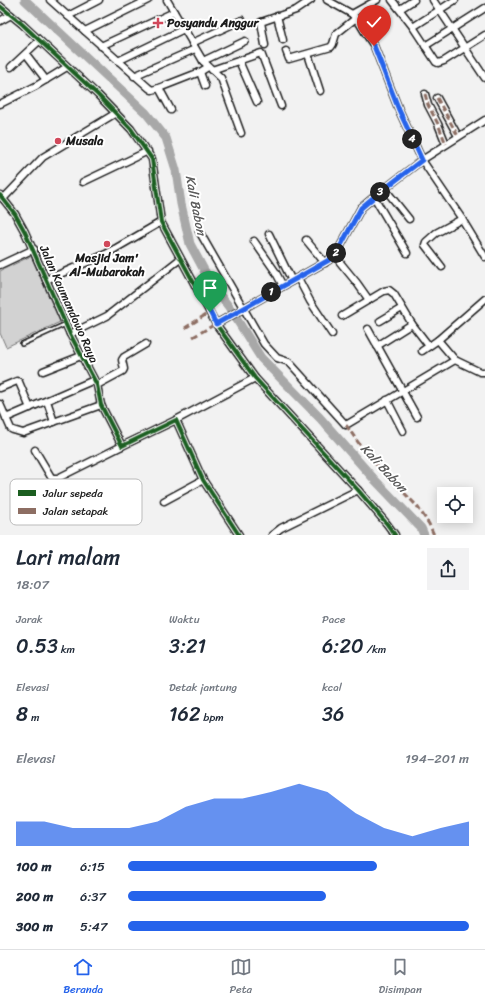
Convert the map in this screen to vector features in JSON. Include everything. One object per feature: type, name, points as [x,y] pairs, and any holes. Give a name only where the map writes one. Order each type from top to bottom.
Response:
[{"type":"street","points":[[50,0],[134,76],[152,90],[210,68],[239,61],[260,53],[262,54],[281,106]]},
{"type":"street","points":[[68,16],[98,0]]},
{"type":"street","points":[[85,31],[148,0]]},
{"type":"street","points":[[167,0],[203,60],[221,78],[241,133]]},
{"type":"street","points":[[265,45],[260,22],[296,10],[311,0]]},
{"type":"street","points":[[327,0],[354,16],[374,46],[399,110],[422,160],[462,219],[485,258]]},
{"type":"street","points":[[392,0],[413,27],[436,62],[439,64],[485,35]]},
{"type":"street","points":[[400,9],[414,0]]},
{"type":"street","points":[[433,0],[485,78]]},
{"type":"street","points":[[413,27],[455,0]]},
{"type":"street","points":[[286,52],[289,59],[331,47],[334,44],[336,34],[372,1]]},
{"type":"street","points":[[0,6],[116,113],[148,151],[152,159],[161,222],[217,324],[255,378],[358,490],[395,535]]},
{"type":"street","points":[[425,46],[485,8]]},
{"type":"street","points":[[101,46],[174,12]]},
{"type":"street","points":[[0,21],[11,15]]},
{"type":"street","points":[[277,16],[283,40]]},
{"type":"street","points":[[134,76],[242,20]]},
{"type":"street","points":[[118,61],[184,28]]},
{"type":"street","points":[[11,67],[39,41]]},
{"type":"street","points":[[203,60],[245,41]]},
{"type":"street","points":[[26,54],[46,80]]},
{"type":"street","points":[[308,54],[320,91]]},
{"type":"street","points":[[239,61],[257,102]]},
{"type":"street","points":[[0,104],[46,80],[67,67]]},
{"type":"street","points":[[200,72],[205,86]]},
{"type":"street","points":[[159,88],[171,110]]},
{"type":"street","points":[[424,94],[446,144]]},
{"type":"street","points":[[437,98],[458,136]]},
{"type":"street","points":[[2,197],[43,157],[116,113]]},
{"type":"street","points":[[217,324],[325,263],[334,255],[358,213],[374,197],[422,160],[485,120]]},
{"type":"street","points":[[83,182],[148,151]]},
{"type":"street","points":[[385,189],[409,219]]},
{"type":"street","name":"Jalan Kaumandowo Raya","points":[[2,197],[18,218],[34,249],[70,334],[95,383],[101,405],[122,446]]},
{"type":"street","points":[[374,197],[407,252]]},
{"type":"street","points":[[442,267],[425,245],[426,242],[436,233],[462,219]]},
{"type":"street","points":[[46,280],[106,254],[161,222]]},
{"type":"street","points":[[199,231],[264,344],[276,357],[289,362],[346,425],[455,360]]},
{"type":"street","points":[[269,234],[295,279],[332,334]]},
{"type":"street","points":[[254,240],[275,271],[283,286]]},
{"type":"street","points":[[306,240],[325,263]]},
{"type":"street","points":[[0,265],[34,249]]},
{"type":"street","points":[[334,255],[369,300]]},
{"type":"street","points":[[70,334],[107,316],[180,259]]},
{"type":"street","points":[[342,316],[384,291],[390,290],[412,324],[429,346]]},
{"type":"street","points":[[422,351],[438,340],[485,298]]},
{"type":"street","points":[[380,321],[402,308]]},
{"type":"street","points":[[377,346],[412,324]]},
{"type":"street","points":[[368,329],[417,417]]},
{"type":"street","points":[[438,340],[455,360],[480,372],[485,372]]},
{"type":"street","points":[[6,418],[123,371],[124,367],[122,360],[124,357],[146,344]]},
{"type":"street","points":[[43,371],[81,356]]},
{"type":"street","points":[[35,450],[47,472],[53,478],[58,478],[176,420],[255,378]]},
{"type":"street","points":[[0,388],[17,381],[19,382],[30,408]]},
{"type":"street","points":[[387,400],[403,431]]},
{"type":"street","points":[[47,401],[54,422]]},
{"type":"street","points":[[0,404],[13,430],[23,433],[101,405]]},
{"type":"street","points":[[176,420],[202,480],[239,535]]},
{"type":"street","points":[[164,501],[202,480]]},
{"type":"street","points":[[272,535],[281,528],[358,490]]},
{"type":"lane","points":[[22,344],[66,324]]},
{"type":"shaded area","points":[[31,256],[60,322],[6,347],[0,333],[0,271]]},
{"type":"waterway","name":"Kali Babon","points":[[25,0],[146,113],[166,138],[176,170],[181,204],[190,244],[212,285],[229,307],[261,358],[320,418],[374,479],[421,528],[424,535]]},
{"type":"marked path","points":[[425,94],[428,105],[446,144]]},
{"type":"marked path","points":[[437,98],[458,136]]},
{"type":"marked path","points":[[193,337],[243,308]]},
{"type":"marked path","points":[[185,328],[210,312]]},
{"type":"marked path","points":[[346,425],[367,455],[417,506],[429,524],[434,535]]},
{"type":"cycle path","points":[[0,6],[22,24],[98,95],[131,129],[152,159],[161,222],[216,324],[255,378],[358,490],[395,535]]},
{"type":"cycle path","points":[[0,195],[15,214],[25,232],[70,334],[97,385],[101,405],[122,446],[176,420],[203,480],[239,535]]},
{"type":"place","name":"Posyandu Anggur","points":[[158,23]]},
{"type":"place","name":"Musala","points":[[58,141]]},
{"type":"place","name":"Masjid Jam' Al-Mubarokah","points":[[107,244]]},
{"type":"route","points":[[210,312],[216,324],[329,260],[340,247],[361,208],[422,160],[399,110],[374,46]]}]
